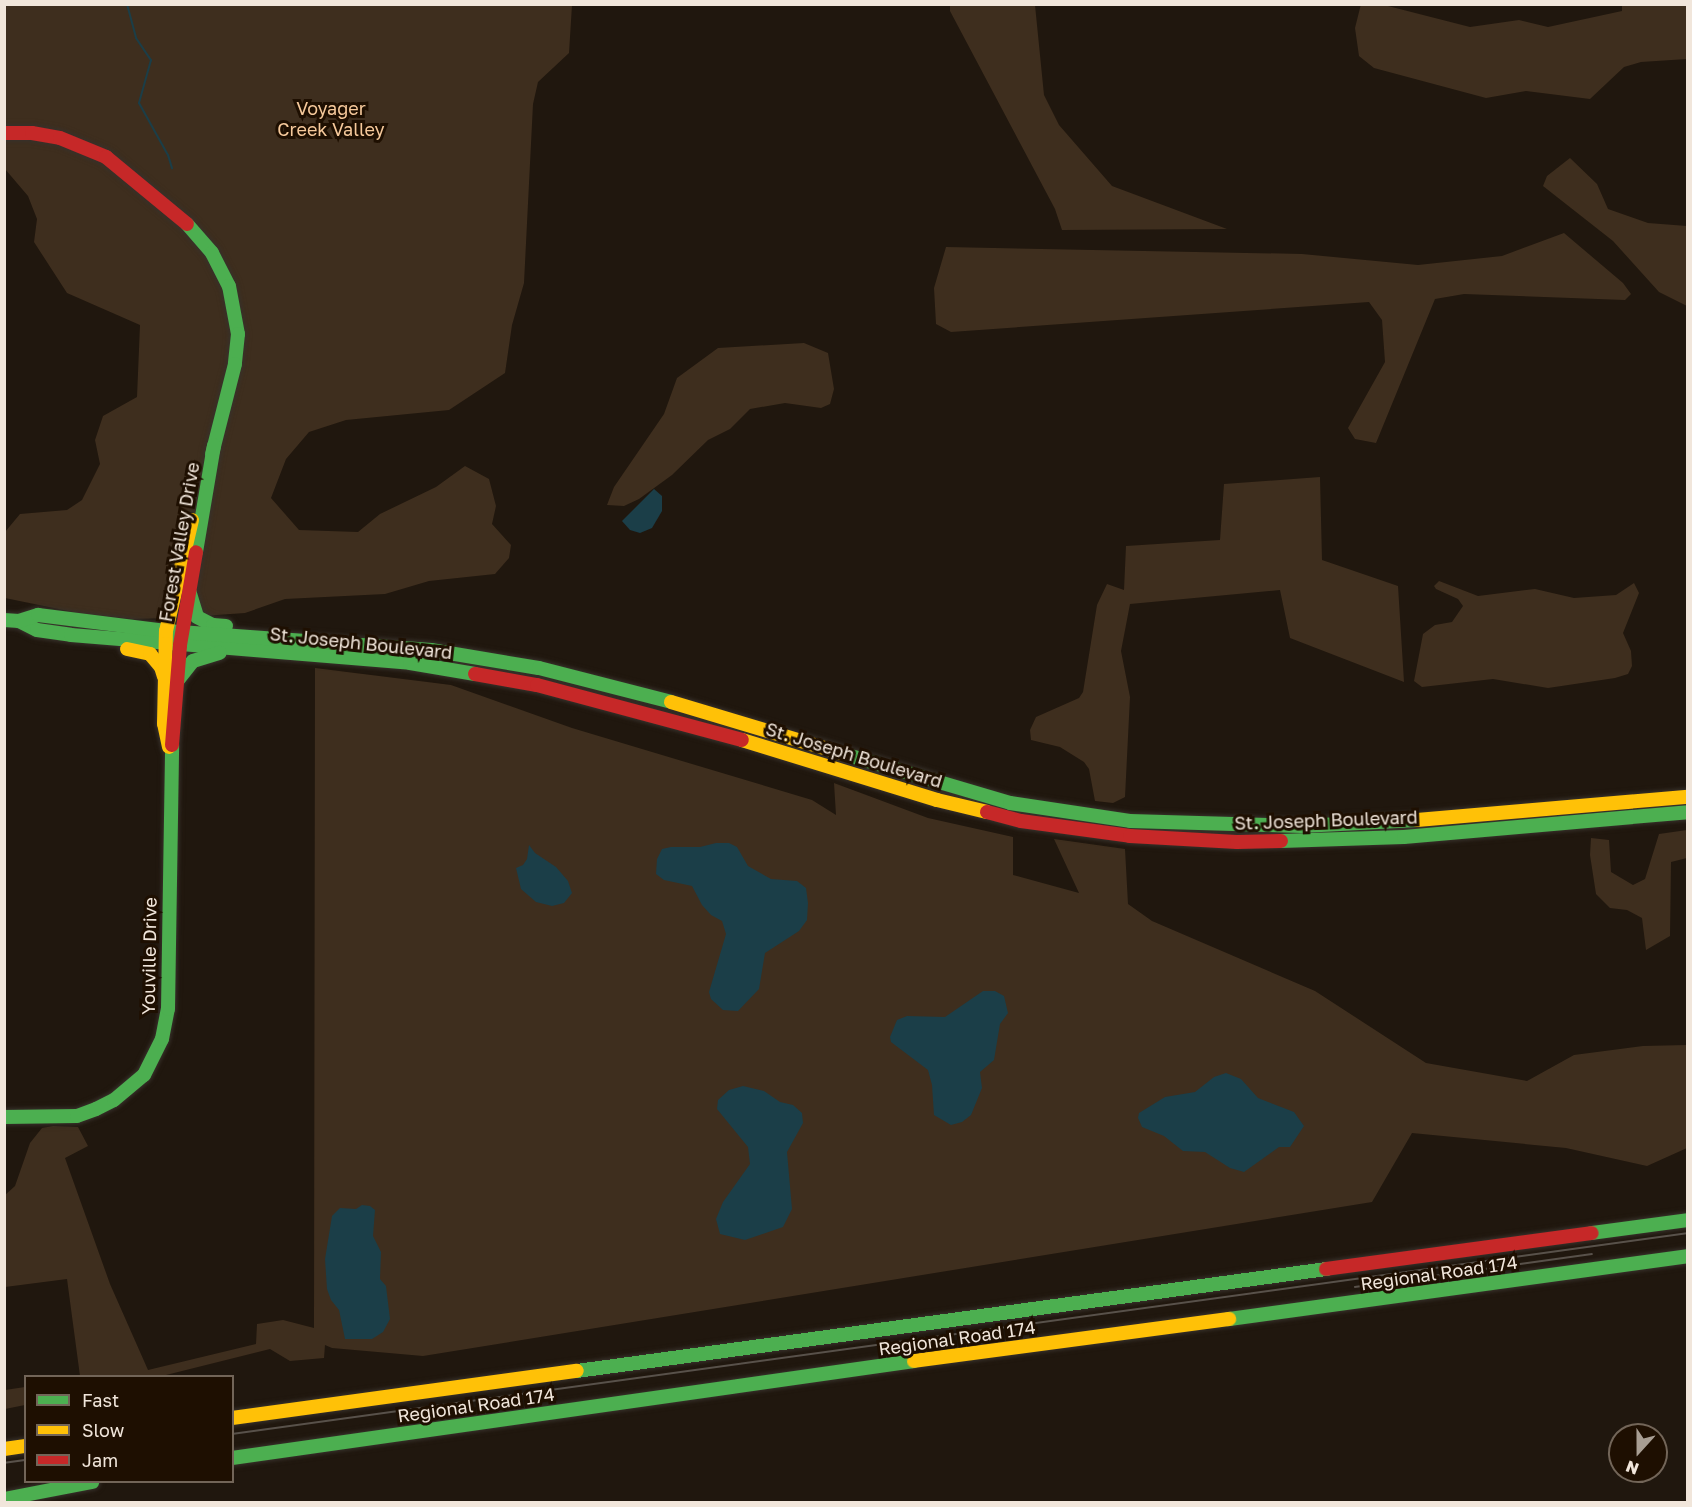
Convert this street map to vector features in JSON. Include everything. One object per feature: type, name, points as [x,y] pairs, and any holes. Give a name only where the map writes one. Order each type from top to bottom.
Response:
[{"type":"main road","name":"Forest Valley Drive","points":[[4,134],[32,133],[60,138],[106,158],[189,226],[212,253],[229,286],[238,334],[235,364],[189,530],[173,638]]},
{"type":"main road","name":"Forest Valley Drive","points":[[173,638],[188,587],[214,446]]},
{"type":"main road","points":[[188,587],[195,613],[213,625],[412,642],[431,650]]},
{"type":"main road","name":"St. Joseph Boulevard","points":[[12,621],[38,615],[238,649],[410,663],[537,685],[725,735],[937,800],[1021,821],[1140,836],[1237,842],[1404,837],[1688,812]]},
{"type":"main road","name":"St. Joseph Boulevard","points":[[12,621],[37,630],[71,635],[431,650],[539,668],[696,708],[936,783],[1010,803],[1130,821],[1237,826],[1302,826],[1517,812],[1688,797]]},
{"type":"main road","points":[[71,635],[86,643],[144,652],[153,657],[171,678],[198,658],[238,649]]},
{"type":"main road","name":"Youville Drive","points":[[4,1117],[77,1116],[96,1109],[130,1088],[155,1058],[167,1022],[168,1010],[171,753],[164,724],[171,678],[173,638]]},
{"type":"main road","points":[[1517,812],[1519,827]]},
{"type":"main road","points":[[1302,826],[1303,841]]},
{"type":"main road","name":"Regional Road 174","points":[[234,1418],[1688,1220]]},
{"type":"main road","name":"Regional Road 174","points":[[234,1458],[650,1397],[1688,1256]]},
{"type":"main road","points":[[4,1441],[24,1439]]},
{"type":"main road","points":[[4,1449],[24,1446]]},
{"type":"main road","points":[[4,1493],[69,1483]]},
{"type":"main road","points":[[4,1499],[87,1483]]},
{"type":"green space","points":[[1361,4],[1384,5],[1470,27],[1519,20],[1548,27],[1622,11],[1622,5],[1687,5],[1687,59],[1641,62],[1624,67],[1590,99],[1526,91],[1486,98],[1374,68],[1359,56],[1355,28]]},
{"type":"green space","name":"Voyager Creek Valley","points":[[4,5],[572,5],[569,53],[538,82],[533,104],[524,283],[512,325],[505,373],[449,410],[346,420],[309,432],[286,459],[271,498],[299,530],[358,532],[380,514],[436,487],[465,466],[489,479],[496,506],[492,524],[511,545],[509,558],[495,574],[429,581],[385,594],[285,599],[245,613],[174,618],[132,619],[78,613],[5,598],[5,532],[20,514],[67,510],[82,500],[100,464],[95,440],[103,416],[137,397],[140,325],[67,293],[34,242],[37,219],[28,196],[5,169]]},
{"type":"green space","points":[[950,5],[1035,5],[1044,95],[1059,125],[1112,186],[1227,229],[1062,230],[1055,209],[950,11]]},
{"type":"green space","points":[[1570,158],[1597,184],[1608,209],[1648,223],[1687,226],[1687,306],[1659,292],[1613,241],[1543,186],[1547,176]]},
{"type":"green space","points":[[1564,233],[1623,283],[1631,294],[1625,300],[1464,294],[1435,299],[1376,443],[1355,439],[1348,428],[1385,362],[1382,320],[1369,302],[951,332],[936,324],[934,288],[946,247],[1302,254],[1418,265],[1502,256]]},
{"type":"green space","points":[[804,343],[828,353],[834,389],[830,404],[821,408],[785,403],[750,409],[730,429],[708,440],[672,475],[639,499],[624,506],[607,505],[614,487],[664,414],[677,378],[718,348]]},
{"type":"green space","points":[[1320,477],[1322,560],[1398,586],[1404,682],[1290,638],[1280,590],[1130,604],[1121,651],[1130,697],[1125,797],[1113,803],[1095,801],[1089,769],[1084,762],[1060,747],[1031,740],[1030,730],[1036,717],[1079,698],[1083,692],[1097,605],[1107,584],[1124,590],[1126,546],[1220,540],[1224,484]]},
{"type":"green space","points":[[1439,581],[1478,596],[1535,589],[1574,598],[1616,595],[1634,583],[1639,593],[1623,633],[1631,651],[1632,666],[1628,674],[1615,678],[1548,688],[1493,679],[1422,687],[1414,681],[1423,634],[1435,625],[1452,622],[1463,606],[1458,599],[1436,589],[1434,586]]},
{"type":"green space","points":[[315,668],[451,685],[572,728],[812,800],[836,815],[834,783],[928,818],[1013,837],[1013,875],[1079,893],[1054,839],[1125,849],[1128,904],[1152,921],[1315,991],[1426,1063],[1527,1081],[1574,1055],[1643,1046],[1687,1045],[1687,1148],[1647,1166],[1566,1148],[1412,1133],[1372,1202],[423,1356],[332,1348],[325,1345],[324,1358],[290,1361],[270,1349],[166,1375],[80,1375],[67,1279],[5,1287],[4,1196],[15,1186],[30,1143],[42,1128],[78,1127],[88,1146],[65,1158],[110,1284],[148,1370],[256,1344],[257,1324],[283,1320],[314,1328]]},
{"type":"green space","points":[[1687,830],[1687,858],[1671,862],[1670,936],[1646,950],[1642,918],[1627,910],[1610,908],[1596,894],[1590,855],[1591,838],[1609,840],[1611,872],[1633,885],[1645,879],[1659,834]]},
{"type":"green space","points":[[24,1387],[24,1405],[5,1409],[5,1390]]},
{"type":"water","points":[[654,489],[662,496],[662,511],[652,528],[640,533],[630,530],[622,521]]},
{"type":"water","points":[[729,843],[737,847],[748,866],[771,879],[797,881],[806,888],[808,903],[807,920],[799,931],[765,953],[759,989],[738,1011],[723,1010],[711,999],[709,992],[726,934],[722,921],[711,915],[702,905],[692,886],[664,880],[656,874],[657,859],[662,849],[700,847]]},
{"type":"water","points":[[529,845],[535,853],[556,867],[568,881],[572,893],[564,903],[552,906],[536,902],[521,889],[516,868],[523,865],[527,859]]},
{"type":"water","points":[[983,991],[995,991],[1004,996],[1008,1013],[1000,1024],[994,1060],[980,1072],[982,1088],[971,1115],[962,1122],[951,1125],[934,1115],[932,1085],[928,1070],[891,1042],[890,1037],[897,1020],[907,1016],[945,1017]]},
{"type":"water","points":[[1226,1073],[1241,1079],[1258,1098],[1294,1112],[1304,1126],[1290,1147],[1279,1147],[1244,1172],[1230,1168],[1205,1152],[1183,1151],[1164,1136],[1142,1127],[1138,1118],[1139,1113],[1165,1097],[1195,1092],[1214,1077]]},
{"type":"water","points":[[743,1086],[764,1091],[780,1102],[793,1105],[802,1113],[803,1123],[787,1152],[792,1209],[783,1227],[745,1240],[720,1234],[716,1219],[723,1202],[750,1164],[748,1147],[717,1109],[718,1100],[729,1090]]},
{"type":"water","points":[[362,1205],[370,1206],[375,1210],[373,1236],[381,1252],[380,1279],[386,1286],[390,1319],[383,1332],[372,1339],[345,1339],[339,1310],[331,1300],[327,1289],[325,1259],[332,1216],[340,1208],[356,1209]]},
{"type":"waterway","points":[[127,4],[136,38],[151,60],[139,103],[168,155],[172,168]]},
{"type":"tram line","points":[[234,1434],[1688,1233]]},
{"type":"tram line","points":[[1355,1287],[1592,1254]]},
{"type":"tram line","points":[[4,1463],[24,1460]]},
{"type":"traffic: fast","points":[[187,224],[212,253],[229,286],[238,334],[235,364],[212,454]]},
{"type":"traffic: fast","points":[[196,552],[214,446]]},
{"type":"traffic: fast","points":[[188,587],[197,617],[213,625],[226,626]]},
{"type":"traffic: fast","points":[[19,621],[38,615],[166,631],[431,650],[539,668],[671,702]]},
{"type":"traffic: fast","points":[[4,620],[19,621],[37,630],[71,635],[410,663],[475,674]]},
{"type":"traffic: fast","points":[[178,680],[193,661],[220,653]]},
{"type":"traffic: fast","points":[[4,1117],[77,1116],[96,1109],[114,1100],[144,1075],[162,1039],[168,1009],[172,745]]},
{"type":"traffic: fast","points":[[844,754],[1010,803],[1130,821],[1302,826],[1417,820]]},
{"type":"traffic: fast","points":[[1281,841],[1404,837],[1688,812]]},
{"type":"traffic: fast","points":[[1592,1233],[1688,1220]]},
{"type":"traffic: fast","points":[[1229,1319],[1688,1256]]},
{"type":"traffic: fast","points":[[577,1371],[1326,1269]]},
{"type":"traffic: fast","points":[[234,1458],[914,1361]]},
{"type":"traffic: fast","points":[[4,1499],[87,1483]]},
{"type":"traffic: slow","points":[[169,747],[164,724],[166,631],[192,520]]},
{"type":"traffic: slow","points":[[127,649],[150,654],[161,667],[164,677]]},
{"type":"traffic: slow","points":[[671,702],[844,754]]},
{"type":"traffic: slow","points":[[742,740],[937,800],[987,812]]},
{"type":"traffic: slow","points":[[1417,820],[1688,797]]},
{"type":"traffic: slow","points":[[914,1361],[1229,1319]]},
{"type":"traffic: slow","points":[[234,1418],[577,1371]]},
{"type":"traffic: slow","points":[[4,1449],[24,1446]]},
{"type":"traffic: jam","points":[[4,133],[32,133],[60,138],[106,157],[187,224]]},
{"type":"traffic: jam","points":[[172,745],[180,645],[196,552]]},
{"type":"traffic: jam","points":[[475,674],[537,685],[742,740]]},
{"type":"traffic: jam","points":[[987,812],[1021,821],[1130,836],[1237,842],[1281,841]]},
{"type":"traffic: jam","points":[[1326,1269],[1592,1233]]}]
